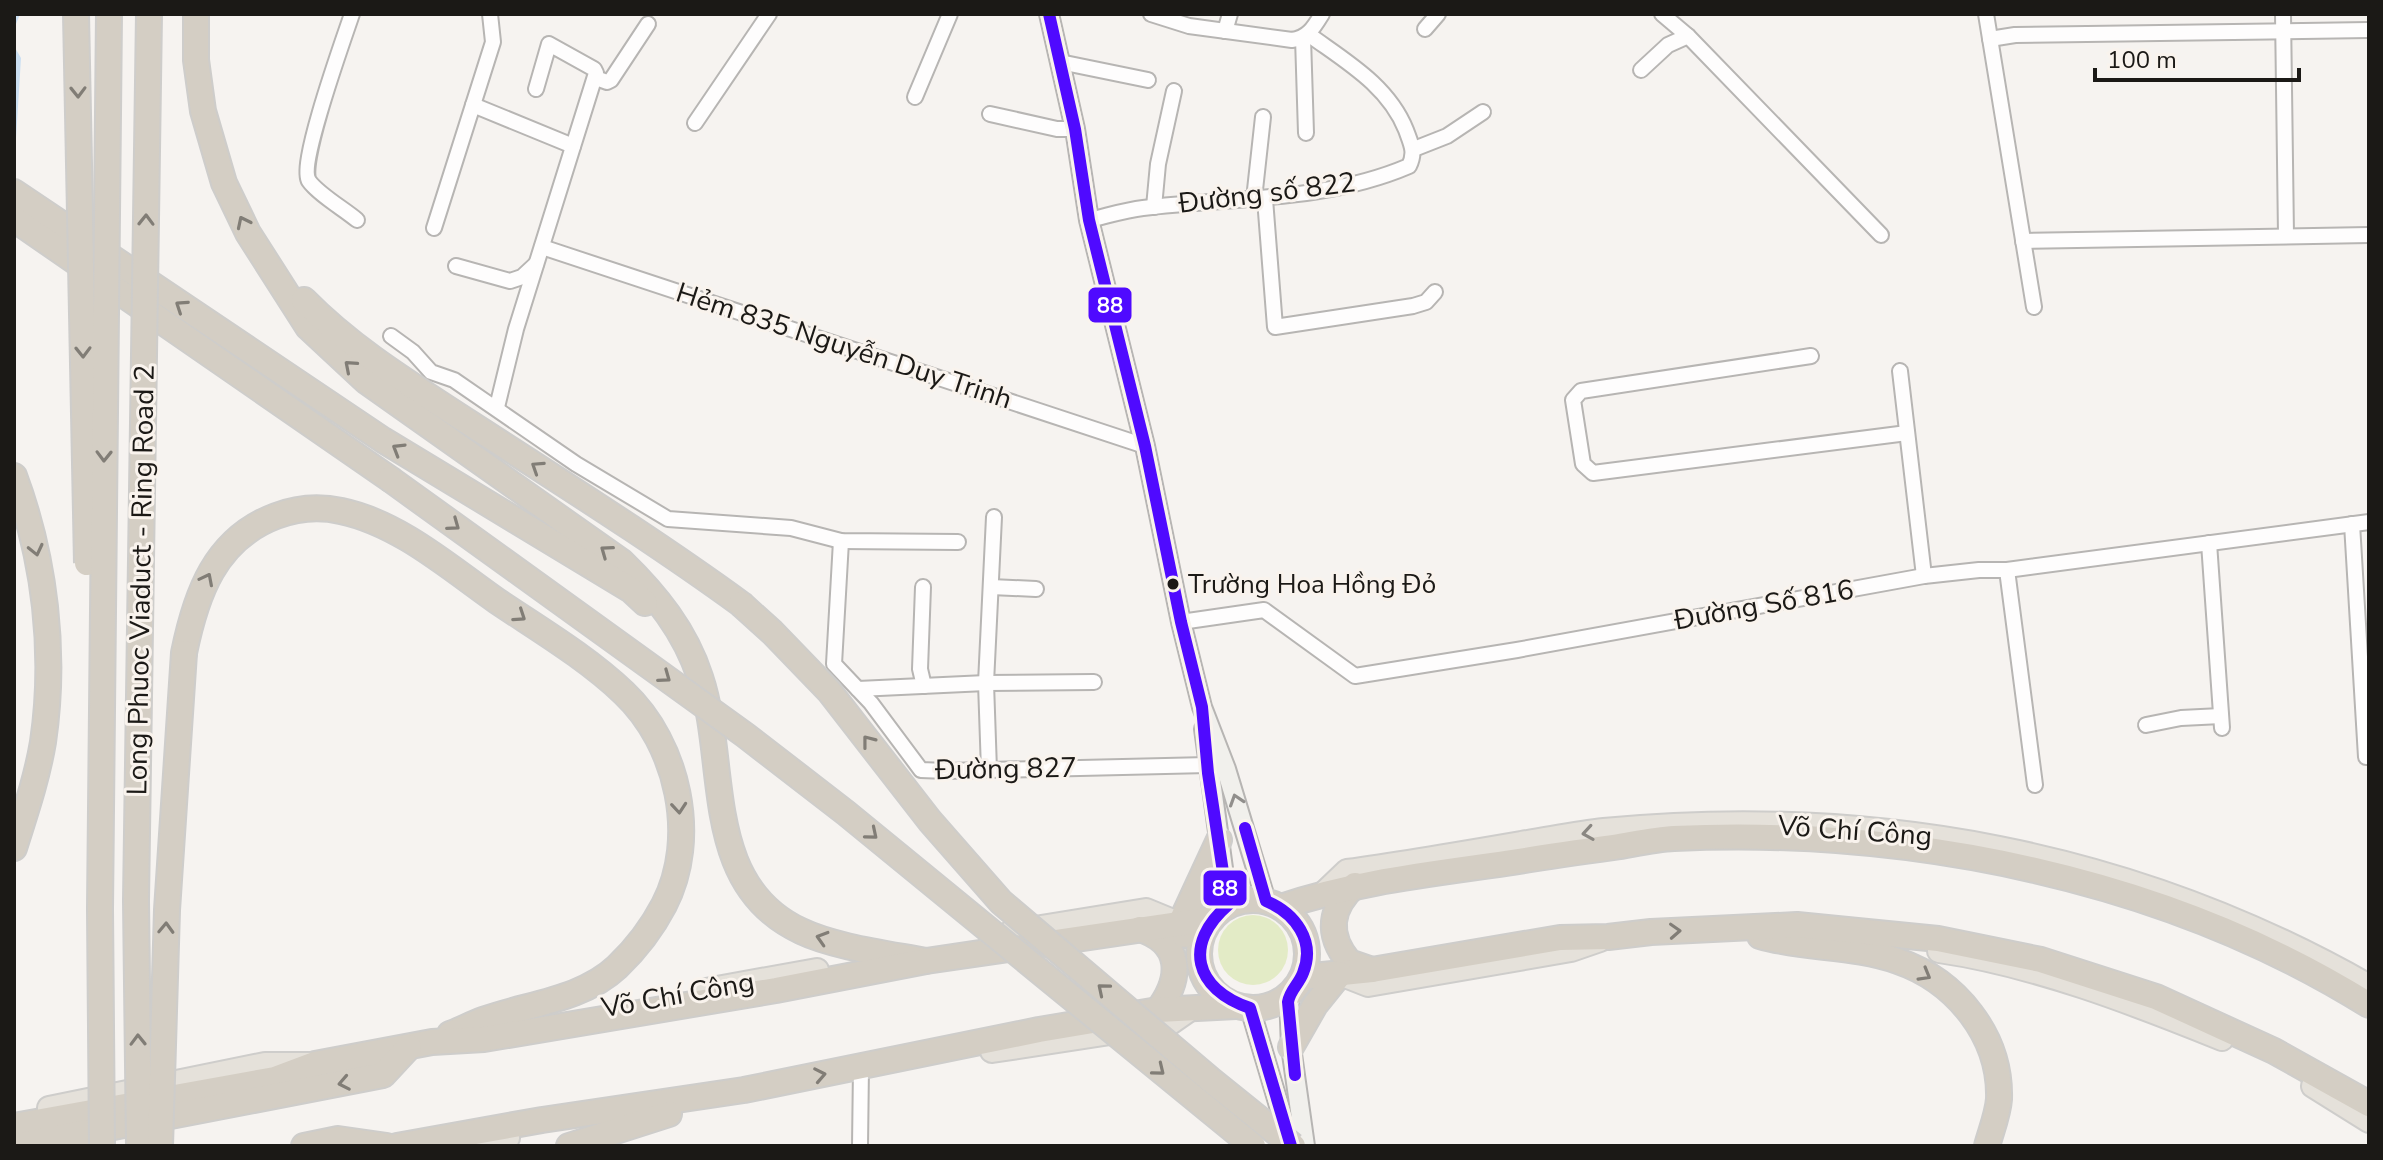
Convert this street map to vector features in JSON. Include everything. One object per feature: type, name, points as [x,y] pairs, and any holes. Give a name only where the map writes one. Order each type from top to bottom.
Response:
[{"type":"highway","points":[[76,14],[87,555],[100,909]]},
{"type":"highway","name":"Long Phuoc Viaduct - Ring Road 2","points":[[102,1146],[100,909],[109,14]]},
{"type":"highway","name":"Long Phuoc Viaduct - Ring Road 2","points":[[139,1146],[136,901],[149,14]]},
{"type":"highway","points":[[196,14],[196,60],[203,111],[224,183],[248,233],[297,311],[318,338],[366,381],[622,562],[651,589],[683,636],[701,679],[725,831],[737,865],[752,890],[774,914],[801,931],[830,941],[926,961]]},
{"type":"highway","points":[[14,192],[383,440],[631,590],[677,640],[701,679]]},
{"type":"highway","points":[[14,219],[390,479],[745,735],[835,804],[1253,1146]]},
{"type":"highway","points":[[285,288],[302,298],[328,324],[383,366],[670,552],[741,604],[829,691],[930,821],[1001,902],[1212,1081],[1295,1144]]},
{"type":"highway","points":[[14,476],[37,553],[46,610],[48,670],[43,741],[14,848]]},
{"type":"highway","points":[[15,1146],[383,1075],[420,1045],[483,1020],[583,989],[614,970],[646,936],[666,902],[677,868],[681,833],[677,787],[665,751],[626,695],[588,662],[408,540],[372,521],[343,511],[316,507],[291,510],[261,521],[237,537],[220,555],[202,586],[192,613],[184,653],[167,910],[160,1146]]},
{"type":"highway","name":"Võ Chí Công","points":[[1274,904],[1355,885],[1722,831],[1755,836],[1887,843],[1963,855],[2089,882],[2244,939],[2367,994]]},
{"type":"highway","points":[[1192,1008],[1192,964],[1180,924],[1219,840]]},
{"type":"highway","points":[[1355,885],[1337,905],[1333,924],[1336,939],[1349,962],[1372,970]]},
{"type":"highway","points":[[1325,892],[1319,912],[1320,936],[1328,959],[1340,974]]},
{"type":"highway","points":[[397,1146],[542,1120],[744,1090],[940,1049],[1158,1010],[1243,1007],[1277,1003],[1296,986],[1307,964],[1305,938],[1300,926],[1274,904],[1247,900],[1220,912],[1200,946],[1204,976],[1223,999],[1243,1007]]},
{"type":"highway","name":"Võ Chí Công","points":[[14,1126],[275,1079],[315,1064],[420,1045],[484,1039],[776,990],[926,961],[1180,924],[1220,912]]},
{"type":"highway","points":[[1296,986],[1340,974],[1560,938],[1797,925],[1938,939],[2041,960],[2156,997],[2274,1051],[2369,1104]]},
{"type":"highway","points":[[1140,929],[1156,934],[1168,945],[1174,963],[1174,981],[1169,996],[1158,1010]]},
{"type":"highway","points":[[1743,929],[1779,942],[1854,951],[1898,961],[1930,977],[1964,1004],[1984,1033],[1997,1067],[1999,1102],[1987,1146]]},
{"type":"highway","points":[[1291,1047],[1315,1005],[1340,974]]},
{"type":"highway","points":[[569,1146],[744,1090]]},
{"type":"highway","points":[[304,1146],[338,1139],[387,1146]]},
{"type":"main road","points":[[1049,14],[1075,129],[1089,220],[1145,446],[1202,707],[1274,904]]},
{"type":"main road","points":[[1202,707],[1219,840],[1220,912]]},
{"type":"main road","name":"Võ Chí Công","points":[[1325,892],[1347,871],[1601,831],[1657,826],[1722,831]]},
{"type":"main road","name":"Võ Chí Công","points":[[979,954],[1011,932],[1146,910],[1180,924]]},
{"type":"main road","points":[[1743,929],[1944,952],[2026,971],[2132,1003],[2250,1050],[2369,1121]]},
{"type":"main road","points":[[1340,974],[1368,985],[1571,950],[1608,937]]},
{"type":"main road","points":[[1295,1144],[1291,1047],[1296,986]]},
{"type":"main road","points":[[1243,1007],[1295,1144]]},
{"type":"main road","points":[[940,1049],[979,1053],[1169,1024],[1192,1008]]},
{"type":"main road","name":"Võ Chí Công","points":[[14,1114],[265,1064],[315,1064]]},
{"type":"main road","points":[[466,1146],[567,1125],[602,1112]]},
{"type":"street","points":[[352,14],[305,168],[309,182],[357,220]]},
{"type":"street","points":[[434,228],[493,42],[490,14]]},
{"type":"street","points":[[695,123],[769,14]]},
{"type":"street","points":[[915,97],[950,14]]},
{"type":"street","points":[[1151,14],[1189,26],[1252,36],[1305,36],[1377,85],[1400,116],[1414,149],[1447,136],[1483,112]]},
{"type":"street","points":[[1225,31],[1230,14]]},
{"type":"street","points":[[1306,133],[1305,36],[1322,14]]},
{"type":"street","points":[[1425,29],[1438,14]]},
{"type":"street","points":[[1662,14],[1688,36],[1881,235]]},
{"type":"street","points":[[1986,14],[2034,307]]},
{"type":"street","points":[[2283,14],[2286,235]]},
{"type":"street","points":[[596,78],[607,82],[611,80],[648,24]]},
{"type":"street","points":[[1990,39],[2015,35],[2369,30]]},
{"type":"street","points":[[1641,70],[1668,45],[1688,36]]},
{"type":"street","points":[[497,407],[516,329],[596,78],[594,69],[549,44],[536,89]]},
{"type":"street","points":[[1060,62],[1148,80]]},
{"type":"street","points":[[1154,207],[1156,175],[1174,91]]},
{"type":"street","points":[[473,105],[573,146]]},
{"type":"street","points":[[990,114],[1057,129],[1075,129]]},
{"type":"street","points":[[1263,117],[1259,199],[1275,327],[1413,306],[1426,302],[1435,292]]},
{"type":"street","name":"Đường số 822","points":[[1089,220],[1154,207],[1259,199],[1347,186],[1409,166],[1414,149]]},
{"type":"street","points":[[2023,241],[2369,235]]},
{"type":"street","name":"Hẻm 835 Nguyễn Duy Trinh","points":[[542,247],[1145,446]]},
{"type":"street","points":[[456,266],[510,281],[522,277],[536,263]]},
{"type":"street","points":[[391,336],[413,352],[431,372],[454,380],[576,464],[668,519],[791,528],[841,541],[958,542]]},
{"type":"street","points":[[1811,356],[1581,391],[1573,400],[1583,464],[1593,473],[1907,433]]},
{"type":"street","points":[[1900,371],[1924,576]]},
{"type":"street","points":[[989,770],[986,683],[994,517]]},
{"type":"street","name":"Đường Số 816","points":[[1181,622],[1264,610],[1355,676],[1517,650],[1924,576],[2007,570],[2369,522]]},
{"type":"street","points":[[2352,524],[2366,757]]},
{"type":"street","name":"Đường 827","points":[[841,541],[834,664],[858,689],[921,770],[1208,765]]},
{"type":"street","points":[[2146,725],[2181,718],[2222,722],[2209,543]]},
{"type":"street","points":[[2007,570],[2035,785]]},
{"type":"street","points":[[923,587],[920,669],[924,686]]},
{"type":"street","points":[[991,587],[1036,589]]},
{"type":"street","points":[[858,689],[1094,682]]},
{"type":"street","points":[[860,1146],[861,1067]]},
{"type":"street","points":[[1232,1146],[1295,1144]]},
{"type":"green space","points":[[1253,915],[1278,925],[1288,950],[1278,975],[1253,985],[1228,975],[1218,950],[1228,925]]},
{"type":"water","points":[[14,14],[20,14],[14,29]]},
{"type":"water","points":[[14,46],[21,58],[16,138],[14,138]]},
{"type":"transit line","name":"88","points":[[1049,14],[1075,129],[1089,220],[1145,446],[1202,707],[1208,773],[1228,905],[1205,935],[1200,950],[1201,964],[1217,989],[1231,1000],[1250,1008],[1291,1146]]},
{"type":"transit line","name":"88","points":[[1245,828],[1266,901],[1286,913],[1305,939],[1306,961],[1288,1002],[1295,1075]]},
{"type":"place","name":"Trường Hoa Hồng Đỏ","points":[[1173,584]]}]
